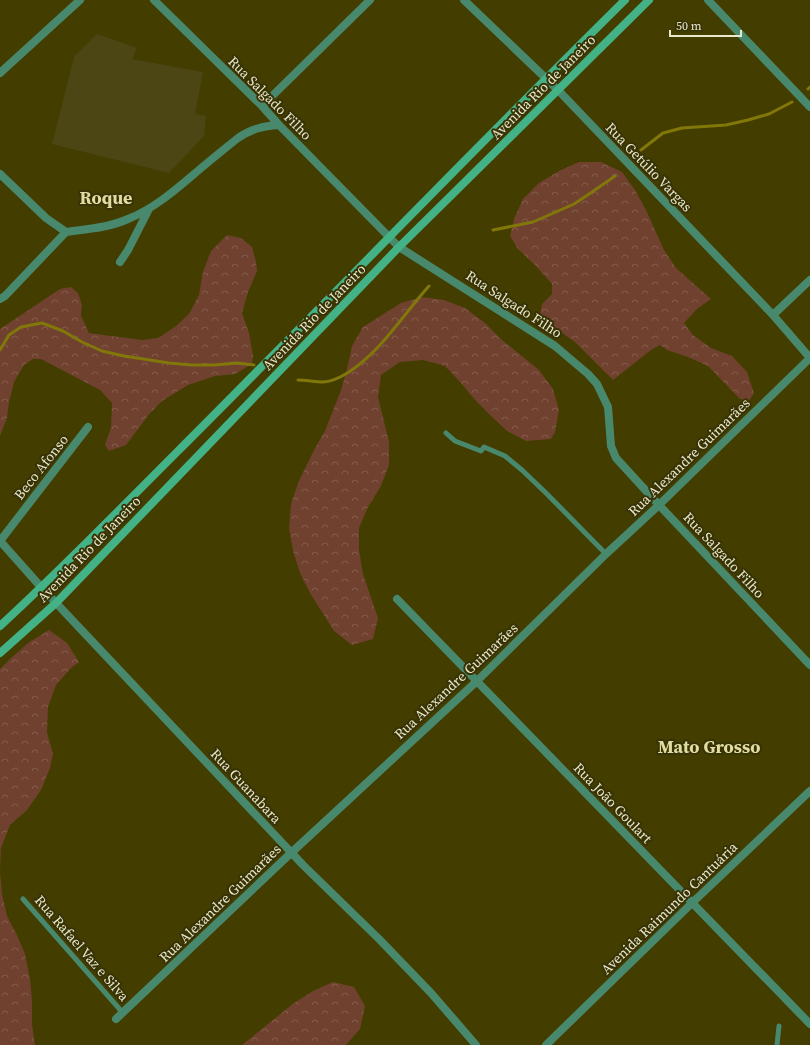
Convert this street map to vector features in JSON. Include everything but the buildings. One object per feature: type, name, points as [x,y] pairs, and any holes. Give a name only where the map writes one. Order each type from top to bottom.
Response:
[{"type":"main road","name":"Avenida Rio de Janeiro","points":[[0,626],[41,588],[242,387],[389,236],[625,0]]},
{"type":"main road","name":"Avenida Rio de Janeiro","points":[[0,653],[56,603],[399,247],[649,0]]},
{"type":"street","points":[[0,73],[80,0]]},
{"type":"street","name":"Rua Salgado Filho","points":[[154,0],[262,106],[399,247],[556,346],[588,374],[597,384],[608,407],[611,446],[616,458],[810,665]]},
{"type":"street","points":[[262,106],[370,0]]},
{"type":"street","name":"Rua Getúlio Vargas","points":[[464,0],[558,90],[773,315],[810,358]]},
{"type":"street","points":[[708,0],[810,107]]},
{"type":"street","points":[[0,299],[5,296],[66,232],[95,228],[127,220],[165,198],[246,132],[257,128],[279,125]]},
{"type":"street","points":[[0,174],[46,218],[66,232]]},
{"type":"street","points":[[120,262],[128,250],[149,208]]},
{"type":"street","points":[[773,315],[810,280]]},
{"type":"street","name":"Rua Alexandre Guimarães","points":[[116,1020],[291,853],[477,681],[606,554],[659,505],[810,358]]},
{"type":"street","name":"Beco Afonso","points":[[0,541],[88,427]]},
{"type":"street","name":"Rua Guanabara","points":[[0,541],[41,588],[291,853],[432,993],[476,1045]]},
{"type":"street","name":"Rua João Goulart","points":[[397,599],[810,1024]]},
{"type":"street","name":"Avenida Raimundo Cantuária","points":[[546,1045],[810,791]]},
{"type":"lane","points":[[446,433],[455,441],[481,451],[484,447],[505,456],[546,493],[606,554]]},
{"type":"lane","name":"Rua Rafael Vaz e Silva","points":[[23,899],[123,1013]]},
{"type":"lane","points":[[776,1045],[779,1026]]},
{"type":"shaded area","points":[[97,34],[137,48],[132,59],[203,72],[195,114],[206,116],[204,136],[169,173],[52,144],[74,57]]},
{"type":"green space","points":[[579,162],[601,162],[622,172],[635,190],[646,210],[664,250],[676,268],[711,299],[697,309],[684,323],[693,335],[711,348],[732,356],[747,372],[754,393],[748,402],[739,398],[708,366],[667,350],[660,345],[651,350],[613,380],[575,342],[544,320],[540,314],[542,304],[552,294],[552,284],[518,249],[510,236],[514,219],[523,199],[539,183],[559,171]]},
{"type":"green space","points":[[227,235],[241,238],[252,247],[256,262],[257,271],[248,292],[242,313],[249,333],[253,356],[252,364],[235,374],[215,376],[188,385],[162,401],[150,413],[126,445],[109,451],[105,445],[111,428],[112,403],[100,390],[41,359],[33,359],[24,365],[14,382],[7,418],[0,436],[0,329],[60,289],[71,287],[78,293],[82,305],[81,316],[89,333],[143,340],[158,338],[176,326],[189,314],[199,295],[203,272],[211,251]]},
{"type":"green space","points":[[422,297],[444,300],[465,308],[485,323],[502,340],[539,370],[553,389],[559,410],[555,432],[551,439],[526,441],[507,431],[475,400],[445,366],[423,360],[400,362],[381,375],[378,397],[389,442],[389,465],[381,486],[368,507],[359,528],[359,550],[363,574],[378,618],[373,639],[352,645],[334,631],[310,593],[300,573],[293,551],[289,528],[291,504],[298,483],[325,431],[341,390],[352,346],[363,327],[401,303]]},
{"type":"green space","points":[[49,630],[67,643],[79,662],[71,668],[56,685],[48,707],[47,732],[53,754],[50,768],[41,790],[27,810],[10,825],[1,848],[0,871],[0,669],[28,643]]},
{"type":"green space","points":[[0,871],[2,894],[7,916],[25,954],[30,979],[32,1024],[35,1045],[0,1045]]},
{"type":"green space","points":[[333,982],[354,987],[365,1006],[360,1029],[346,1045],[242,1045],[294,1003],[313,991]]},
{"type":"waterway","points":[[641,150],[663,133],[682,128],[726,125],[748,120],[769,114],[792,102]]},
{"type":"waterway","points":[[493,230],[533,222],[574,204],[615,176]]},
{"type":"waterway","points":[[298,380],[326,382],[336,379],[349,372],[382,343],[429,286]]},
{"type":"waterway","points":[[0,350],[9,335],[21,327],[42,323],[63,331],[102,351],[124,356],[192,365],[237,363],[254,365]]},
{"type":"district","name":"Roque","points":[[106,198]]},
{"type":"district","name":"Mato Grosso","points":[[709,747]]}]
